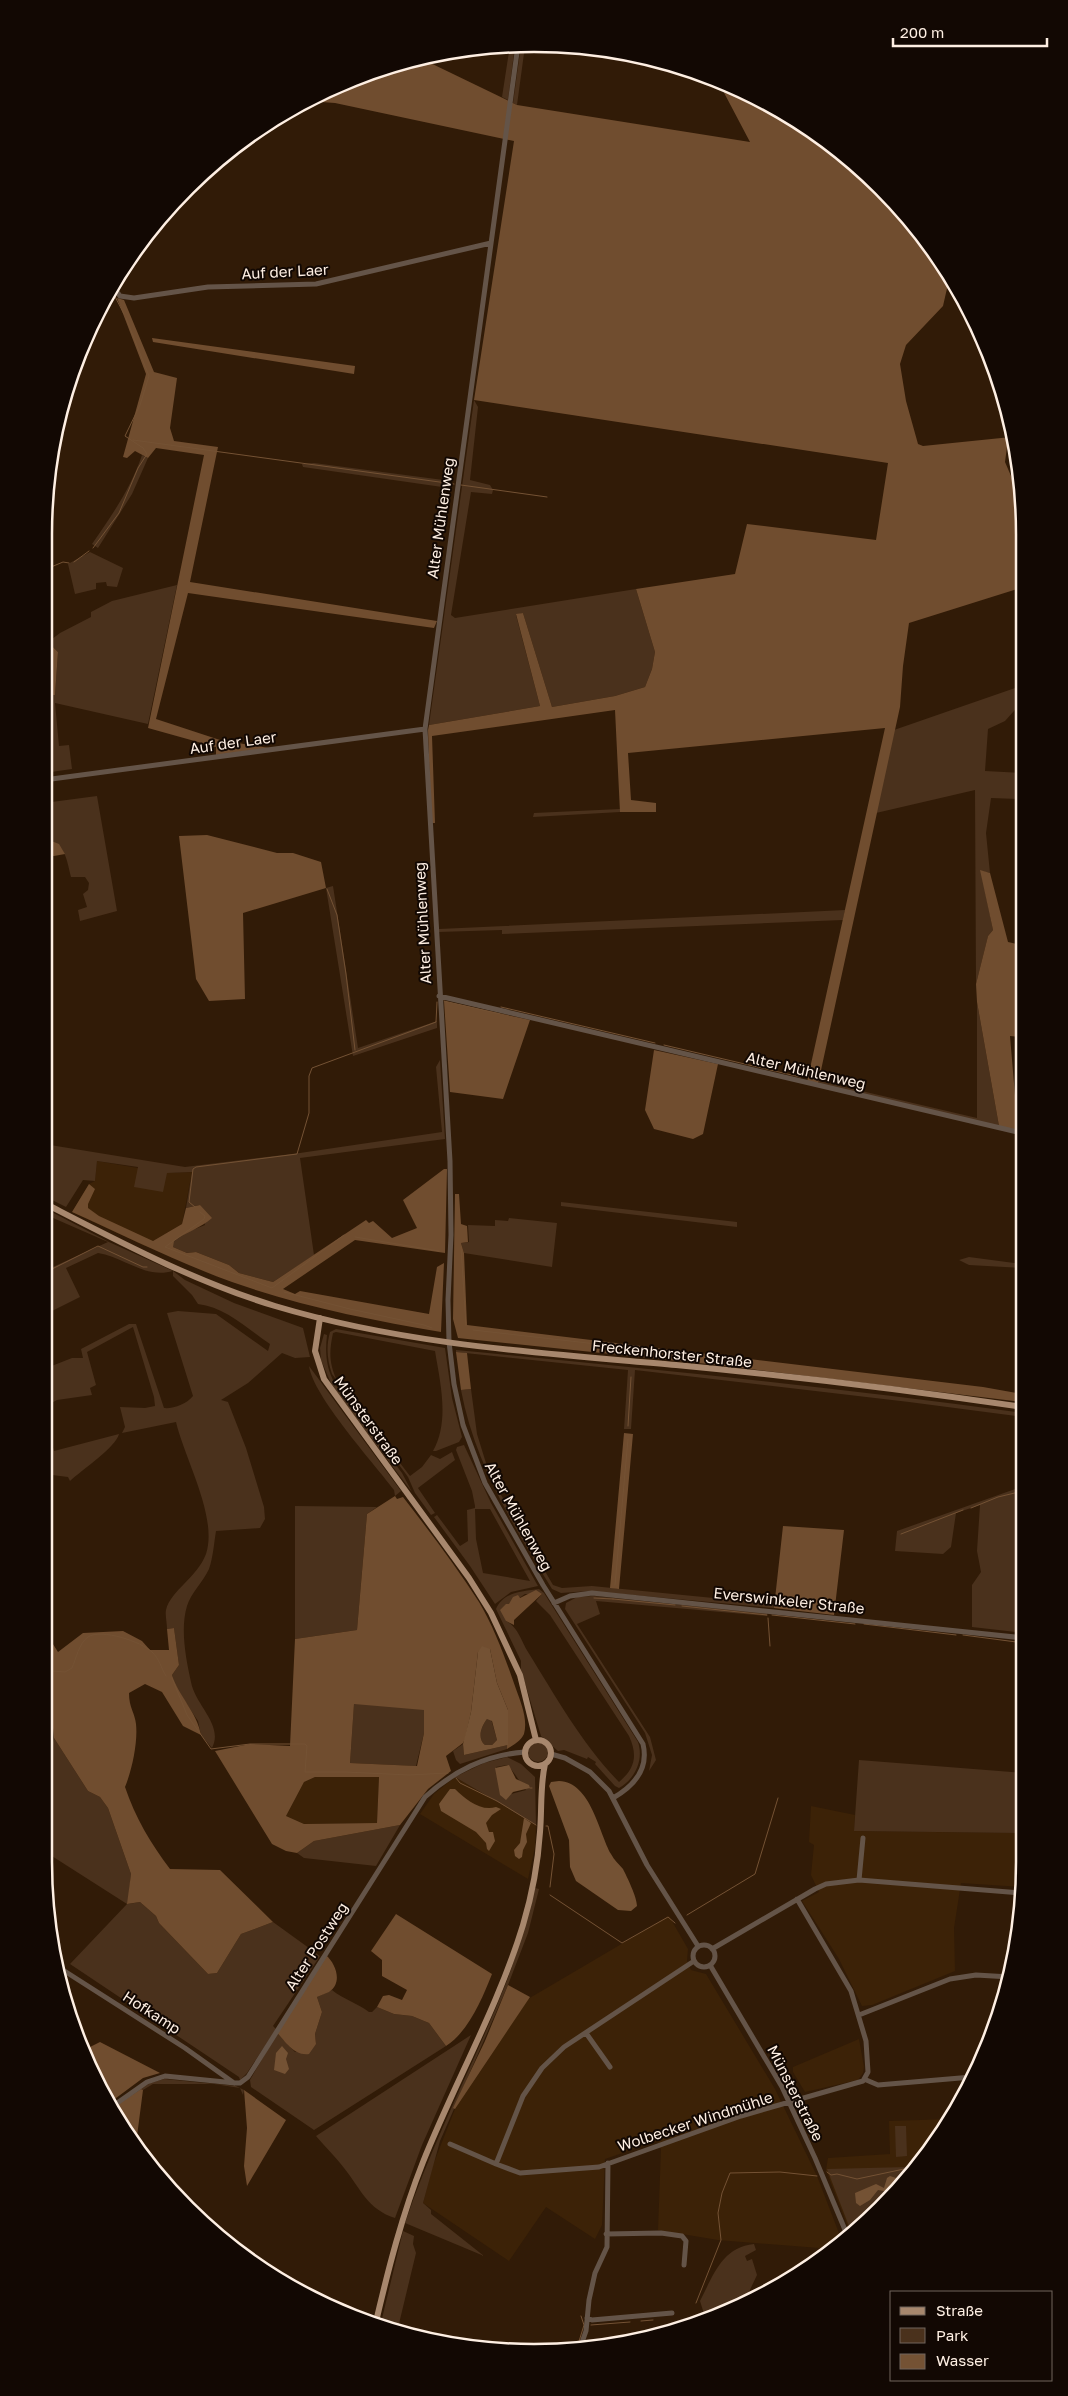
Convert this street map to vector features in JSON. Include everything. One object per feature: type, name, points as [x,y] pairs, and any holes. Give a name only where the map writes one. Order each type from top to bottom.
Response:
[{"type":"main road","points":[[52,1207],[131,1246],[222,1287],[272,1305],[320,1318]]},
{"type":"main road","name":"Freckenhorster Straße","points":[[320,1318],[394,1334],[456,1344],[840,1383],[1016,1406]]},
{"type":"main road","name":"Münsterstraße","points":[[320,1318],[315,1351],[324,1379],[469,1578],[491,1613],[520,1675],[536,1740]]},
{"type":"main road","points":[[377,2317],[398,2234],[414,2187],[493,2006],[523,1924],[538,1851],[541,1786],[545,1764],[551,1754],[548,1743],[536,1740],[528,1744],[525,1752],[527,1760],[534,1765],[541,1786]]},
{"type":"main road","points":[[534,1765],[545,1764]]},
{"type":"street","name":"Alter Mühlenweg","points":[[517,53],[425,730],[451,1191],[448,1327],[450,1358],[463,1425],[477,1467],[502,1516],[554,1603],[643,1744],[645,1761],[641,1772],[633,1784],[613,1798]]},
{"type":"street","name":"Auf der Laer","points":[[117,292],[120,296],[134,298],[208,286],[316,284],[491,243]]},
{"type":"street","name":"Auf der Laer","points":[[52,779],[425,730]]},
{"type":"street","name":"Alter Mühlenweg","points":[[439,996],[1016,1132]]},
{"type":"street","name":"Everswinkeler Straße","points":[[554,1603],[570,1596],[592,1594],[1016,1637]]},
{"type":"street","name":"Alter Postweg","points":[[235,2083],[240,2083],[248,2077],[425,1798],[448,1778],[478,1762],[498,1755],[525,1752]]},
{"type":"street","points":[[551,1754],[565,1758],[590,1772],[613,1798],[647,1866],[698,1946]]},
{"type":"street","points":[[859,1880],[863,1838]]},
{"type":"street","points":[[712,1949],[826,1884],[859,1880],[1014,1892]]},
{"type":"street","points":[[797,1899],[851,1991],[866,2041],[868,2072],[864,2079],[878,2084],[965,2078]]},
{"type":"street","points":[[705,1945],[712,1949],[715,1957],[710,1966],[699,1966],[694,1961],[693,1955],[698,1946],[705,1945]]},
{"type":"street","points":[[496,2164],[524,2096],[542,2068],[564,2047],[694,1961]]},
{"type":"street","name":"Münsterstraße","points":[[710,1966],[790,2103],[844,2230]]},
{"type":"street","name":"Hofkamp","points":[[66,1972],[186,2048],[235,2083]]},
{"type":"street","points":[[859,2015],[950,1979],[976,1975],[1001,1976]]},
{"type":"street","points":[[586,2033],[610,2067]]},
{"type":"street","points":[[117,2103],[147,2082],[165,2076],[235,2083]]},
{"type":"street","name":"Wolbecker Windmühle","points":[[450,2144],[520,2173],[590,2169],[741,2116],[790,2103],[864,2079]]},
{"type":"street","name":"Wolbecker Windmühle","points":[[582,2340],[596,2274],[607,2247],[608,2163]]},
{"type":"street","points":[[606,2234],[661,2233],[682,2236],[686,2241],[684,2266]]},
{"type":"street","points":[[587,2318],[592,2320],[672,2313]]},
{"type":"shaded area","points":[[432,64],[517,105],[750,142],[723,91],[775,117],[802,134],[851,172],[896,217],[916,241],[947,287],[943,306],[906,345],[900,364],[906,401],[918,444],[923,446],[1005,438],[1007,447],[1005,462],[1012,477],[1014,503],[1016,589],[909,623],[900,707],[818,1084],[807,1082],[885,728],[628,753],[631,800],[656,803],[656,812],[620,812],[615,710],[432,736],[435,823],[431,823],[428,730],[429,725],[540,706],[516,614],[523,613],[552,707],[615,696],[645,687],[652,669],[655,652],[636,589],[735,574],[747,524],[876,540],[888,463],[474,400],[514,141],[335,103],[321,102],[379,78]]},
{"type":"shaded area","points":[[117,298],[124,300],[154,372],[177,378],[170,428],[174,441],[218,447],[190,582],[437,621],[434,628],[188,593],[156,719],[220,740],[269,748],[216,755],[216,747],[148,728],[204,455],[156,448],[148,458],[135,451],[127,458],[123,457],[146,374]]},
{"type":"shaded area","points":[[152,338],[355,366],[354,374],[153,342]]},
{"type":"shaded area","points":[[52,646],[58,652],[55,695],[52,695]]},
{"type":"shaded area","points":[[207,835],[277,853],[293,853],[321,862],[326,888],[243,913],[245,999],[209,1001],[196,979],[179,836]]},
{"type":"shaded area","points":[[52,841],[59,844],[65,854],[52,856]]},
{"type":"shaded area","points":[[980,870],[990,873],[1008,942],[1016,944],[1016,1036],[1010,1036],[1016,1130],[999,1126],[977,1002],[976,984],[988,936],[993,930]]},
{"type":"shaded area","points":[[444,1001],[530,1020],[503,1099],[450,1092]]},
{"type":"shaded area","points":[[654,1050],[718,1064],[703,1134],[693,1139],[654,1129],[645,1110]]},
{"type":"shaded area","points":[[97,1161],[167,1173],[192,1172],[182,1224],[145,1246],[72,1212],[89,1184],[95,1181]]},
{"type":"shaded area","points":[[444,1169],[447,1169],[445,1253],[355,1240],[283,1289],[295,1294],[300,1291],[429,1314],[437,1267],[444,1263],[441,1332],[336,1312],[258,1291],[191,1266],[72,1212],[89,1184],[95,1189],[88,1208],[99,1216],[153,1241],[182,1224],[186,1208],[200,1205],[212,1218],[174,1241],[173,1247],[187,1253],[196,1252],[229,1265],[239,1273],[273,1282],[366,1220],[369,1223],[373,1221],[392,1238],[417,1228],[403,1200]]},
{"type":"shaded area","points":[[455,1194],[459,1194],[461,1224],[467,1226],[468,1242],[461,1243],[464,1253],[467,1325],[983,1387],[1016,1393],[1016,1401],[708,1364],[458,1338],[453,1319]]},
{"type":"shaded area","points":[[456,1352],[467,1353],[471,1389],[461,1390]]},
{"type":"shaded area","points":[[624,1433],[633,1434],[619,1589],[610,1588]]},
{"type":"shaded area","points":[[395,1496],[397,1499],[403,1497],[452,1562],[479,1602],[500,1645],[523,1711],[524,1734],[519,1741],[507,1749],[508,1710],[497,1683],[490,1649],[478,1652],[471,1712],[465,1739],[463,1743],[446,1756],[451,1771],[428,1789],[400,1825],[314,1841],[297,1853],[286,1851],[272,1844],[215,1751],[250,1744],[290,1746],[295,1639],[357,1630],[367,1514]],"holes":[[[354,1704],[424,1710],[424,1733],[417,1766],[350,1763]],[[315,1777],[379,1777],[377,1823],[304,1824],[286,1816],[304,1782]]]},
{"type":"shaded area","points":[[783,1526],[844,1530],[834,1615],[774,1608]]},
{"type":"shaded area","points":[[536,1590],[542,1594],[514,1620],[514,1625],[506,1621],[500,1610],[506,1604],[509,1604],[513,1597],[518,1595],[520,1598]]},
{"type":"shaded area","points":[[174,1628],[179,1665],[172,1675],[196,1719],[201,1735],[183,1726],[162,1692],[145,1684],[129,1693],[135,1720],[136,1739],[130,1773],[125,1787],[144,1830],[170,1869],[220,1870],[273,1922],[241,1934],[217,1973],[208,1974],[159,1923],[156,1916],[140,1902],[127,1904],[131,1874],[108,1808],[100,1797],[88,1791],[54,1738],[52,1718],[52,1643],[58,1652],[83,1633],[123,1631],[142,1641],[150,1650],[169,1650],[167,1629]]},
{"type":"shaded area","points":[[315,1777],[379,1777],[377,1823],[304,1824],[286,1816],[304,1782]]},
{"type":"shaded area","points":[[455,1777],[536,1825],[535,1847],[528,1879],[420,1814],[434,1794]]},
{"type":"shaded area","points":[[811,1806],[855,1815],[854,1831],[1016,1833],[1014,1887],[961,1883],[954,1928],[955,1971],[872,2005],[862,2006],[839,1959],[802,1901],[819,1892],[811,1875],[814,1845],[809,1842]]},
{"type":"shaded area","points":[[396,1914],[492,1974],[474,2014],[454,2040],[446,2046],[429,2023],[412,2016],[394,2014],[377,2007],[383,1996],[389,1995],[402,2000],[407,1990],[382,1976],[382,1960],[371,1951]]},
{"type":"shaded area","points":[[669,1916],[688,1949],[687,1961],[691,1970],[706,1974],[775,2089],[817,2176],[839,2234],[821,2248],[718,2240],[658,2230],[661,2149],[657,2141],[605,2159],[602,2225],[595,2239],[546,2207],[509,2261],[423,2203],[433,2165],[455,2109],[528,1999]]},
{"type":"shaded area","points":[[326,1955],[335,1968],[336,1984],[329,1992],[317,1997],[322,2012],[315,2034],[316,2044],[309,2054],[299,2053],[291,2048],[277,2033]]},
{"type":"shaded area","points":[[508,1985],[530,1997],[455,2109],[453,2108],[485,2041]]},
{"type":"shaded area","points":[[859,2039],[864,2067],[863,2073],[858,2080],[805,2092],[793,2072],[793,2067]]},
{"type":"shaded area","points":[[100,2042],[160,2073],[143,2078],[115,2099],[90,2047]]},
{"type":"shaded area","points":[[141,2089],[143,2090],[137,2134],[134,2130],[118,2104]]},
{"type":"shaded area","points":[[244,2090],[286,2120],[247,2186],[244,2166],[247,2128]]},
{"type":"shaded area","points":[[941,2119],[916,2155],[896,2179],[848,2227],[826,2170],[828,2158],[890,2154],[889,2121]]},
{"type":"green space","points":[[514,53],[508,100],[502,97],[509,54]]},
{"type":"green space","points":[[520,53],[524,53],[517,105],[513,103]]},
{"type":"green space","points":[[474,400],[478,407],[470,480],[490,485],[493,490],[492,494],[471,492],[451,615],[455,618],[636,589],[655,652],[652,669],[645,687],[615,696],[552,707],[523,613],[516,615],[540,706],[429,725]]},
{"type":"green space","points":[[142,455],[148,458],[132,494],[98,548],[92,544],[127,490]]},
{"type":"green space","points":[[314,463],[451,481],[449,488],[303,467],[302,464]]},
{"type":"green space","points":[[90,552],[123,568],[117,587],[107,586],[106,582],[96,583],[96,589],[75,594],[68,564]]},
{"type":"green space","points":[[177,585],[148,724],[55,703],[59,746],[69,745],[72,769],[52,772],[52,695],[55,695],[58,652],[52,646],[52,639],[91,617],[91,612],[112,601]]},
{"type":"green space","points":[[1016,688],[1016,709],[1005,721],[988,729],[985,771],[1016,773],[1016,799],[991,798],[986,833],[990,873],[981,871],[993,930],[988,936],[976,984],[975,790],[876,813],[894,730]]},
{"type":"green space","points":[[97,796],[117,911],[80,921],[78,910],[87,907],[83,894],[88,890],[89,883],[85,877],[71,877],[64,853],[57,844],[52,842],[52,802]]},
{"type":"green space","points":[[620,809],[620,812],[533,817],[534,813]]},
{"type":"green space","points":[[333,886],[358,1048],[437,1021],[437,1028],[353,1056],[326,888]]},
{"type":"green space","points":[[845,910],[843,920],[502,934],[502,930],[438,932],[439,929]]},
{"type":"green space","points":[[977,1002],[999,1126],[818,1084],[819,1081],[977,1118]]},
{"type":"green space","points":[[440,1060],[445,1139],[300,1158],[314,1255],[273,1282],[239,1273],[229,1265],[196,1252],[187,1253],[173,1247],[173,1241],[185,1233],[205,1225],[200,1205],[186,1208],[192,1172],[167,1173],[163,1192],[134,1187],[138,1167],[97,1161],[95,1181],[83,1180],[66,1207],[52,1200],[52,1145],[185,1167],[300,1153],[442,1132],[436,1067]]},
{"type":"green space","points":[[561,1202],[737,1222],[737,1227],[561,1206]]},
{"type":"green space","points":[[52,1212],[109,1242],[173,1271],[163,1273],[144,1270],[108,1255],[98,1253],[66,1268],[80,1297],[52,1311],[52,1267],[108,1242],[52,1218]]},
{"type":"green space","points":[[509,1218],[557,1223],[552,1267],[464,1253],[461,1243],[469,1242],[468,1225],[495,1226],[495,1220],[508,1221]]},
{"type":"green space","points":[[969,1257],[1016,1263],[1016,1268],[969,1265],[959,1260]]},
{"type":"green space","points":[[173,1271],[185,1280],[234,1303],[303,1328],[310,1357],[295,1358],[282,1353],[248,1383],[221,1400],[228,1402],[246,1448],[264,1507],[265,1519],[260,1528],[216,1531],[209,1569],[187,1606],[184,1624],[184,1644],[187,1664],[194,1690],[212,1723],[215,1740],[212,1748],[201,1735],[198,1721],[176,1688],[172,1675],[179,1665],[174,1628],[167,1629],[166,1614],[173,1596],[197,1570],[206,1554],[209,1539],[208,1523],[199,1488],[176,1422],[122,1433],[125,1427],[120,1407],[145,1408],[155,1406],[133,1327],[87,1352],[96,1385],[90,1388],[92,1395],[57,1400],[52,1403],[52,1366],[72,1358],[83,1358],[81,1349],[129,1324],[136,1324],[164,1408],[184,1404],[193,1396],[167,1313],[178,1311],[216,1314],[268,1351],[270,1344],[218,1309],[198,1304],[192,1295],[173,1276]]},
{"type":"green space","points":[[336,1329],[445,1348],[452,1398],[462,1437],[459,1442],[433,1451],[441,1427],[442,1414],[441,1388],[435,1351],[336,1332],[333,1333],[330,1352],[332,1369],[337,1380],[332,1374],[328,1353],[330,1332]]},
{"type":"green space","points":[[324,1334],[327,1335],[326,1354],[328,1366],[335,1384],[402,1473],[412,1492],[333,1388],[321,1360],[320,1348]]},
{"type":"green space","points":[[456,1350],[810,1386],[1016,1412],[1016,1416],[635,1370],[631,1429],[624,1429],[628,1370],[456,1352]]},
{"type":"green space","points":[[309,1366],[401,1491],[395,1496],[394,1490],[332,1411],[313,1379]]},
{"type":"green space","points":[[341,1386],[410,1476],[422,1467],[431,1455],[440,1459],[452,1452],[455,1460],[418,1488],[435,1513],[431,1515],[415,1493],[408,1477]]},
{"type":"green space","points":[[471,1389],[477,1434],[490,1476],[553,1585],[562,1588],[592,1586],[773,1604],[774,1608],[589,1591],[561,1593],[552,1589],[523,1541],[486,1469],[467,1417],[461,1390]]},
{"type":"green space","points":[[119,1434],[105,1452],[70,1481],[68,1477],[52,1475],[52,1444],[54,1451]]},
{"type":"green space","points":[[464,1445],[491,1503],[538,1586],[511,1592],[495,1604],[434,1517],[437,1515],[460,1546],[468,1541],[467,1510],[475,1508],[475,1506],[472,1491],[456,1450],[457,1447]],"holes":[[[475,1509],[490,1509],[530,1581],[483,1573],[476,1539]]]},
{"type":"green space","points":[[1016,1489],[1016,1632],[972,1627],[972,1585],[981,1572],[977,1551],[980,1505],[956,1513],[951,1547],[943,1554],[895,1551],[897,1531]]},
{"type":"green space","points":[[295,1506],[377,1507],[367,1514],[357,1630],[295,1639]]},
{"type":"green space","points":[[539,1589],[544,1593],[638,1742],[640,1756],[637,1768],[630,1780],[619,1788],[595,1764],[596,1762],[588,1757],[587,1759],[564,1750],[558,1751],[541,1736],[521,1670],[521,1661],[496,1609],[503,1599],[514,1593]],"holes":[[[525,1594],[542,1594],[536,1601],[550,1615],[632,1743],[634,1756],[632,1767],[619,1782],[581,1736],[516,1631],[506,1621],[509,1605]]]},
{"type":"green space","points":[[593,1596],[767,1613],[767,1616],[596,1601],[600,1614],[577,1624],[650,1737],[656,1760],[649,1771],[652,1755],[645,1733],[565,1609],[566,1603],[577,1597]]},
{"type":"green space","points":[[354,1703],[424,1709],[424,1733],[416,1766],[350,1763]]},
{"type":"green space","points":[[487,1719],[491,1719],[497,1740],[492,1745],[485,1745],[481,1739],[483,1725]]},
{"type":"green space","points":[[54,1738],[88,1791],[100,1797],[108,1808],[131,1874],[128,1904],[140,1902],[156,1916],[159,1923],[208,1974],[217,1973],[241,1934],[273,1922],[320,1956],[273,2026],[276,2029],[247,2073],[240,2080],[239,2077],[70,1964],[127,1904],[52,1856],[52,1747]]},
{"type":"green space","points":[[534,1742],[542,1742],[548,1748],[548,1756],[542,1762],[534,1762],[528,1756],[528,1748]]},
{"type":"green space","points":[[463,1744],[464,1755],[508,1745],[507,1749],[460,1764],[456,1760],[453,1751]]},
{"type":"green space","points":[[507,1757],[521,1764],[535,1777],[536,1825],[455,1777],[484,1763]],"holes":[[[507,1765],[515,1774],[526,1790],[511,1794],[499,1784],[496,1767]]]},
{"type":"green space","points":[[859,1760],[1016,1772],[1016,1833],[854,1831]]},
{"type":"green space","points":[[400,1825],[376,1866],[304,1858],[297,1853],[314,1841]]},
{"type":"green space","points":[[535,1888],[539,1889],[528,1933],[508,1985],[440,2141],[423,2203],[431,2210],[431,2214],[484,2256],[405,2223],[428,2162],[506,1983]]},
{"type":"green space","points":[[332,1990],[369,2012],[372,2012],[377,2007],[394,2014],[412,2016],[429,2023],[446,2046],[314,2130],[251,2087],[250,2080],[277,2033],[295,2052],[316,2044],[315,2034],[322,2012],[317,1997]]},
{"type":"green space","points":[[471,2035],[422,2145],[395,2218],[385,2214],[365,2198],[341,2164],[316,2136]]},
{"type":"green space","points":[[164,2079],[236,2086],[240,2088],[214,2084],[153,2084],[143,2090],[141,2089],[150,2083]]},
{"type":"green space","points":[[895,2126],[906,2126],[907,2156],[896,2157]]},
{"type":"green space","points":[[906,2167],[849,2226],[827,2169]]},
{"type":"green space","points":[[403,2231],[414,2236],[413,2244],[416,2253],[399,2324],[382,2319]]},
{"type":"green space","points":[[754,2244],[756,2250],[745,2256],[747,2261],[752,2259],[757,2275],[748,2293],[704,2312],[700,2301],[714,2273],[726,2257],[743,2246]]},
{"type":"water","points":[[482,1646],[490,1649],[497,1683],[508,1710],[508,1745],[464,1755],[463,1744],[471,1712],[478,1652]],"holes":[[[487,1719],[492,1721],[497,1740],[492,1745],[485,1745],[481,1739],[483,1725]]]},
{"type":"water","points":[[509,1765],[516,1779],[529,1785],[530,1788],[513,1792],[506,1800],[500,1795],[495,1768]]},
{"type":"water","points":[[559,1781],[570,1784],[579,1790],[586,1799],[611,1854],[623,1869],[634,1892],[637,1906],[631,1911],[618,1910],[576,1881],[570,1867],[569,1840],[549,1786],[551,1782]]},
{"type":"water","points":[[450,1789],[455,1789],[479,1806],[501,1809],[492,1815],[486,1823],[489,1832],[493,1832],[495,1841],[489,1851],[486,1843],[476,1832],[441,1811],[439,1804]]},
{"type":"water","points":[[524,1818],[531,1823],[526,1834],[527,1842],[522,1857],[519,1859],[515,1856],[514,1850],[520,1843]]},
{"type":"water","points":[[282,2046],[288,2053],[286,2059],[289,2069],[285,2074],[274,2070],[276,2053]]},
{"type":"water","points":[[890,2176],[896,2179],[884,2191],[878,2190],[870,2200],[860,2206],[856,2203],[855,2193],[876,2184],[884,2188],[887,2178]]},
{"type":"waterway","points":[[115,297],[124,314]]},
{"type":"waterway","points":[[93,548],[119,513],[138,468],[147,454],[143,448],[125,436],[140,405],[149,376],[126,318]]},
{"type":"waterway","points":[[133,440],[454,484]]},
{"type":"waterway","points":[[461,485],[547,497]]},
{"type":"waterway","points":[[74,562],[89,551]]},
{"type":"waterway","points":[[52,567],[63,562],[69,563]]},
{"type":"waterway","points":[[327,889],[337,915],[355,1050]]},
{"type":"waterway","points":[[444,1001],[500,1014]]},
{"type":"waterway","points":[[195,1207],[189,1202],[193,1169],[196,1167],[297,1154],[309,1113],[309,1076],[312,1068],[436,1022],[437,1002]]},
{"type":"waterway","points":[[501,1007],[655,1043]]},
{"type":"waterway","points":[[664,1045],[800,1077]]},
{"type":"waterway","points":[[200,1212],[205,1216],[204,1219],[165,1247],[272,1288],[344,1235]]},
{"type":"waterway","points":[[355,1237],[439,1251]]},
{"type":"waterway","points":[[52,1269],[98,1246],[143,1267],[147,1267]]},
{"type":"waterway","points":[[461,1247],[466,1326]]},
{"type":"waterway","points":[[284,1292],[432,1328]]},
{"type":"waterway","points":[[473,1330],[623,1347],[632,1351]]},
{"type":"waterway","points":[[628,1426],[631,1377]]},
{"type":"waterway","points":[[615,1585],[628,1439]]},
{"type":"waterway","points":[[971,1508],[998,1497],[1016,1493]]},
{"type":"waterway","points":[[901,1534],[963,1510]]},
{"type":"waterway","points":[[594,1598],[613,1599]]},
{"type":"waterway","points":[[613,1599],[675,1605]]},
{"type":"waterway","points":[[682,1606],[767,1615]]},
{"type":"waterway","points":[[772,1615],[855,1624]]},
{"type":"waterway","points":[[768,1618],[770,1646]]},
{"type":"waterway","points":[[864,1624],[956,1635]]},
{"type":"waterway","points":[[52,1670],[65,1672],[72,1668],[80,1647],[85,1640],[88,1637],[102,1634],[131,1640],[147,1648],[156,1657],[166,1676]]},
{"type":"waterway","points":[[963,1635],[1016,1642]]},
{"type":"waterway","points":[[172,1678],[187,1715],[211,1749],[250,1744],[305,1744],[307,1746],[305,1772],[409,1775],[448,1773]]},
{"type":"waterway","points":[[456,1778],[460,1783],[497,1801],[536,1825]]},
{"type":"waterway","points":[[687,1915],[755,1874],[778,1798]]},
{"type":"waterway","points":[[546,1826],[548,1826],[554,1854],[550,1887]]},
{"type":"waterway","points":[[550,1895],[622,1943],[668,1917],[675,1923]]},
{"type":"waterway","points":[[827,2172],[831,2175],[837,2174],[857,2179],[904,2169]]},
{"type":"waterway","points":[[696,2303],[721,2240],[718,2213],[722,2193],[730,2173],[780,2172],[817,2176]]},
{"type":"waterway","points":[[579,2341],[584,2325],[581,2316]]},
{"type":"waterway","points":[[641,2321],[653,2320]]},
{"type":"waterway","points":[[591,2325],[630,2322]]}]
